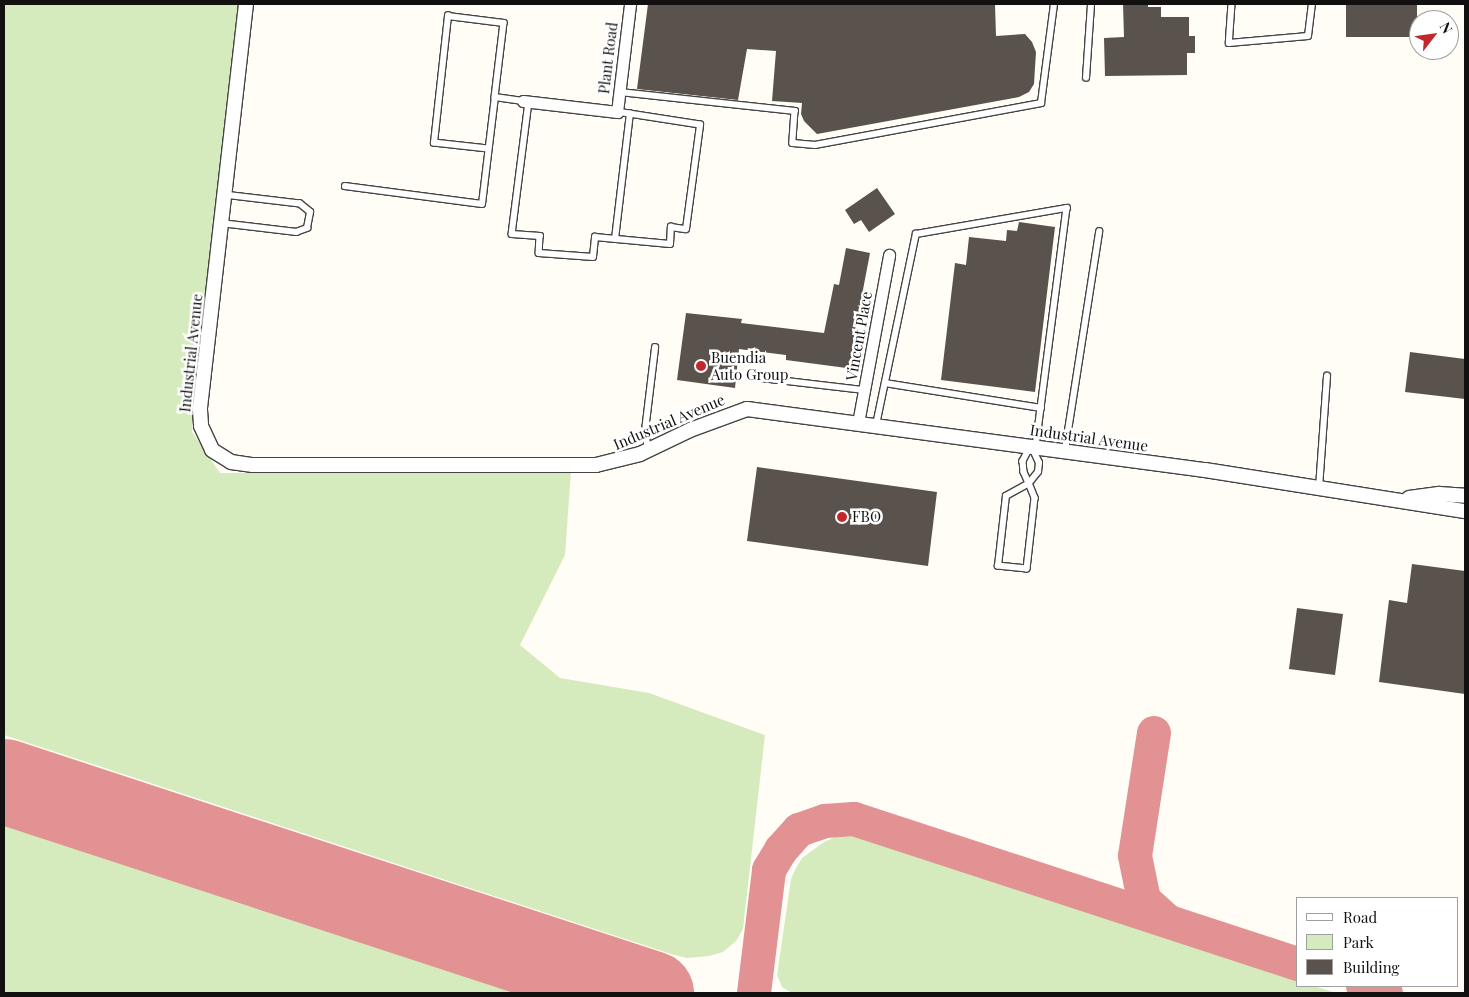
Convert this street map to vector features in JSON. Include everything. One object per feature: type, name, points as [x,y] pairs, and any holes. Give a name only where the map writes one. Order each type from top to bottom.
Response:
[{"type":"street","name":"Industrial Avenue","points":[[246,4],[200,410],[201,426],[212,450],[231,462],[253,466],[578,466],[614,462],[648,450],[690,430],[747,409],[1205,470],[1465,511]]},
{"type":"street","name":"Plant Road","points":[[526,102],[616,112],[630,4]]},
{"type":"street","name":"Vincent Place","points":[[858,423],[889,255]]},
{"type":"street","points":[[1394,500],[1439,494],[1465,496]]},
{"type":"lane","points":[[619,92],[795,111],[793,143],[815,145],[1041,103],[1054,4]]},
{"type":"lane","points":[[1086,78],[1091,4]]},
{"type":"lane","points":[[1232,4],[1229,43],[1308,36],[1312,4]]},
{"type":"lane","points":[[345,186],[482,204],[504,23],[448,16],[434,143],[488,149]]},
{"type":"lane","points":[[494,97],[526,102],[512,234],[540,236],[539,253],[593,256],[595,238],[670,244],[672,227],[686,228],[700,125],[616,112]]},
{"type":"lane","points":[[615,239],[630,114]]},
{"type":"lane","points":[[221,223],[296,232],[307,228],[310,212],[300,204],[224,195]]},
{"type":"lane","points":[[876,426],[916,234],[1067,208],[1041,408],[1034,446],[1023,461],[1024,472],[1029,482],[1034,498],[1027,569],[998,566],[1006,496],[1029,482],[1038,472],[1039,463],[1034,446]]},
{"type":"lane","points":[[1064,451],[1099,232]]},
{"type":"lane","points":[[648,450],[646,431],[655,348]]},
{"type":"lane","points":[[1319,488],[1327,376]]},
{"type":"lane","points":[[753,377],[864,390]]},
{"type":"lane","points":[[885,383],[1041,408]]},
{"type":"green space","points":[[4,4],[253,4],[192,432],[220,473],[571,471],[565,555],[520,645],[560,678],[649,693],[765,735],[743,929],[736,941],[723,952],[709,956],[687,958],[674,955],[4,735]]},
{"type":"green space","points":[[4,824],[523,993],[4,993]]},
{"type":"green space","points":[[855,835],[1296,979],[1296,987],[1317,987],[1336,993],[792,993],[782,987],[777,975],[791,879],[802,858],[824,842],[837,836]]},
{"type":"building","points":[[648,4],[995,4],[996,36],[1025,34],[1032,42],[1036,52],[1034,84],[1029,92],[1019,97],[817,134],[804,121],[801,114],[802,103],[772,101],[776,51],[747,49],[738,100],[637,89]]},
{"type":"building","points":[[1123,4],[1148,4],[1148,7],[1161,7],[1161,17],[1189,17],[1189,36],[1195,36],[1195,53],[1187,53],[1187,75],[1105,76],[1104,38],[1124,37]]},
{"type":"building","points":[[1346,4],[1417,4],[1417,10],[1409,10],[1409,37],[1346,37]]},
{"type":"building","points":[[877,188],[895,214],[869,232],[861,220],[854,224],[845,210]]},
{"type":"building","points":[[1019,222],[1055,227],[1035,392],[941,380],[955,263],[966,265],[969,237],[1006,241],[1007,230],[1017,231]]},
{"type":"building","points":[[846,248],[870,253],[854,337],[858,338],[854,369],[786,360],[786,355],[739,349],[735,388],[677,380],[686,313],[742,319],[741,323],[824,333],[834,284],[839,285]]},
{"type":"building","points":[[1410,352],[1465,359],[1465,399],[1405,392]]},
{"type":"building","name":"FBO","points":[[757,467],[937,492],[928,566],[747,541]]},
{"type":"building","points":[[1412,564],[1465,571],[1465,694],[1379,682],[1389,600],[1407,603]]},
{"type":"building","points":[[1297,608],[1343,614],[1335,675],[1289,669]]},
{"type":"taxiway","points":[[1154,733],[1135,856],[1144,900],[1167,921]]},
{"type":"taxiway","points":[[754,993],[769,870],[781,850],[799,830],[825,821],[854,819],[1296,963]]},
{"type":"taxiway","points":[[1366,987],[1386,993]]},
{"type":"runway","points":[[4,781],[651,993]]},
{"type":"place","name":"Buendia Auto Group","points":[[701,366]]},
{"type":"place","name":"FBO","points":[[842,517]]}]
